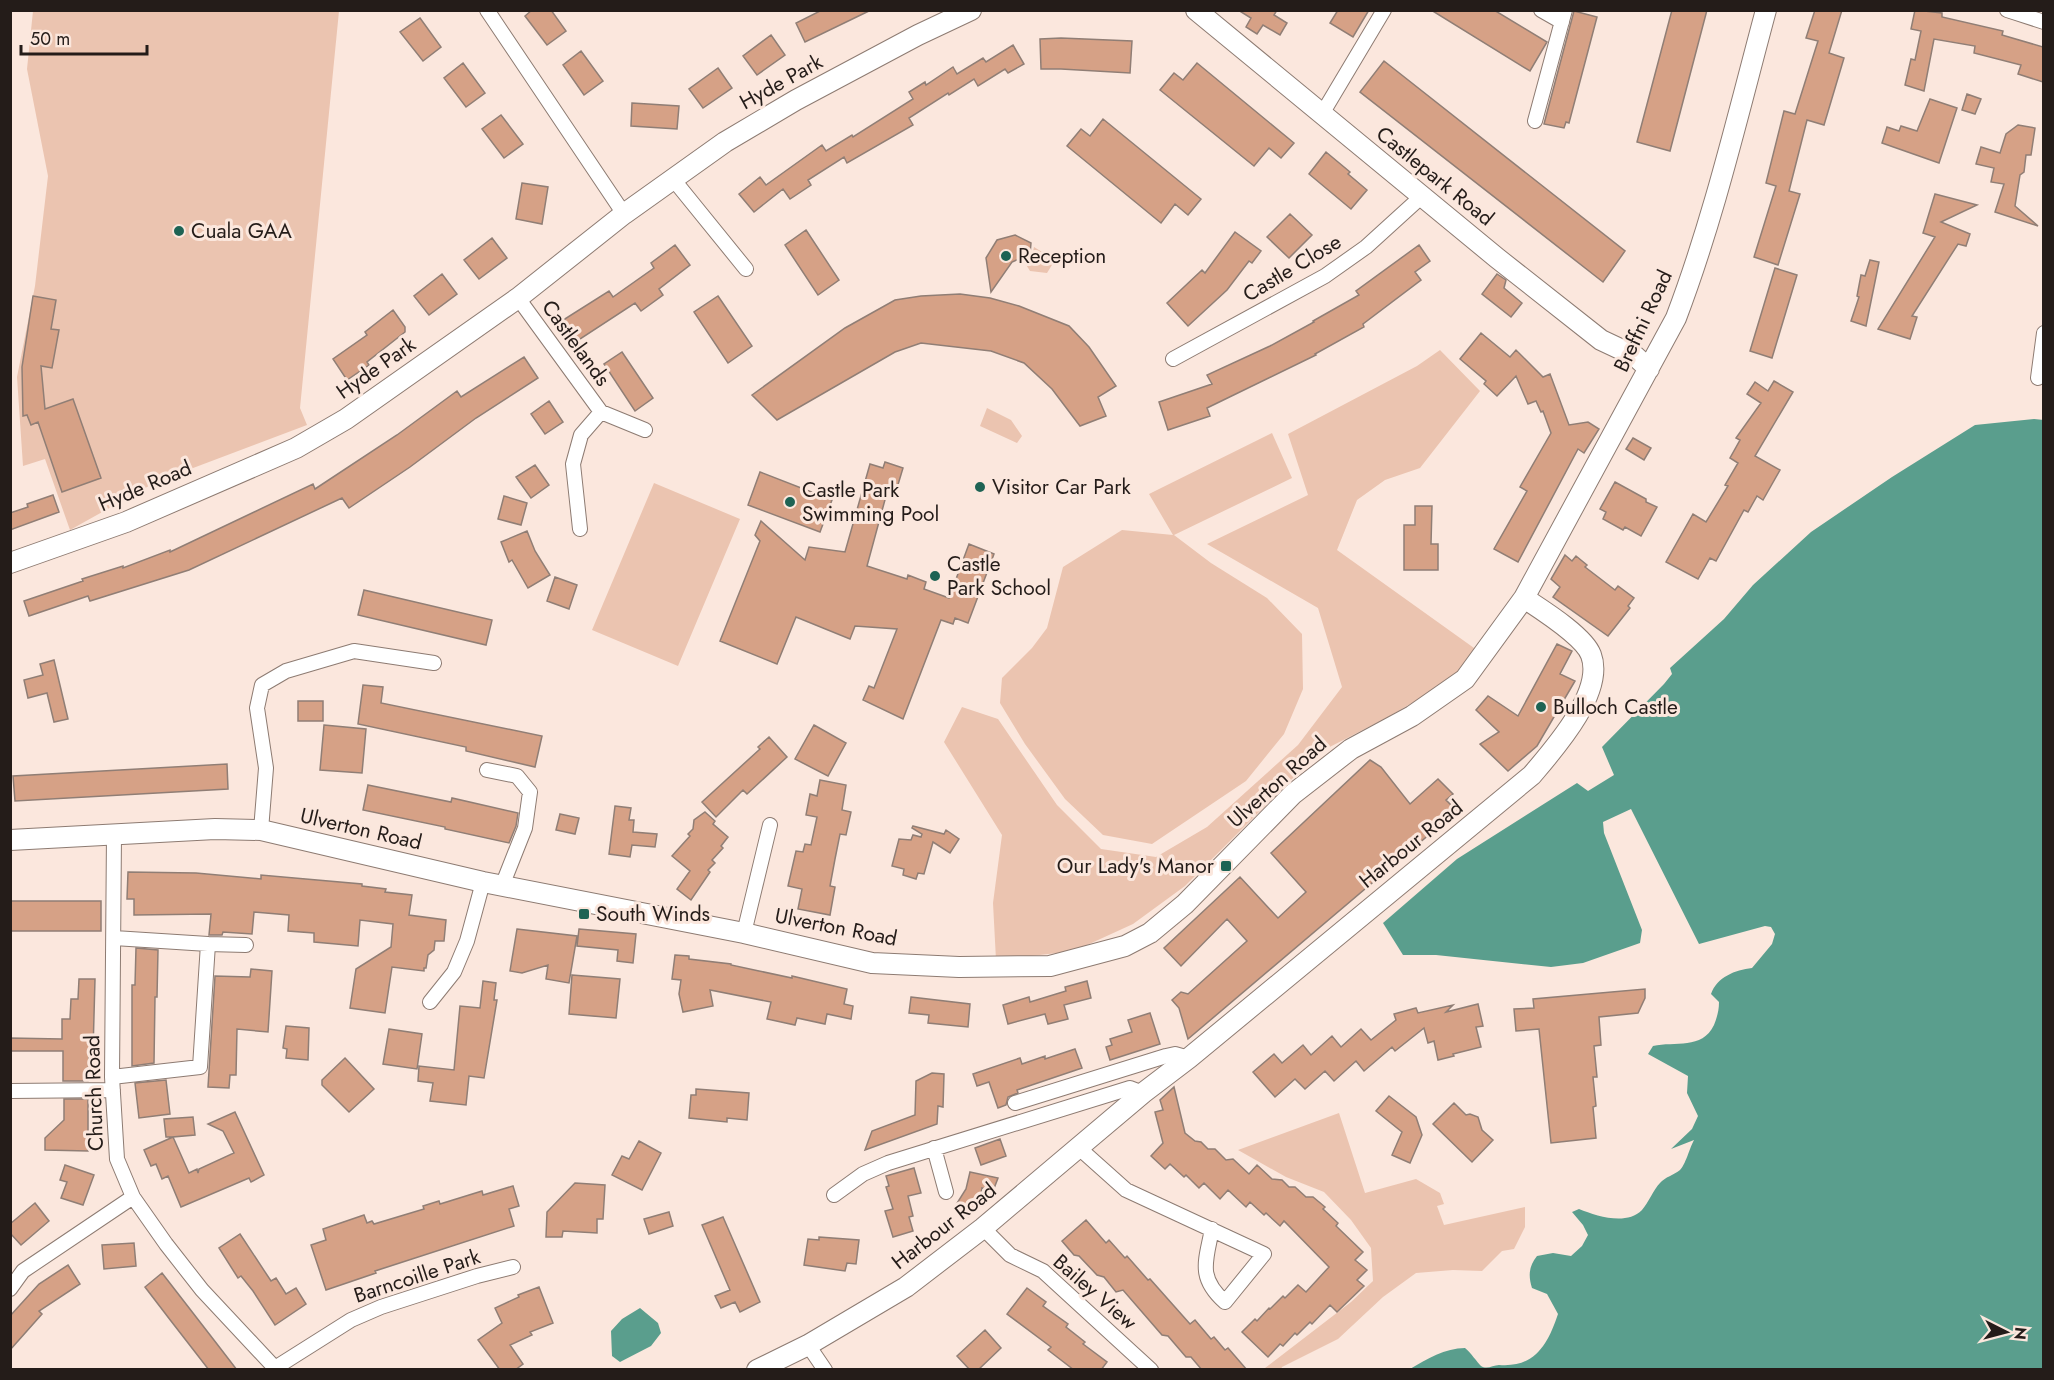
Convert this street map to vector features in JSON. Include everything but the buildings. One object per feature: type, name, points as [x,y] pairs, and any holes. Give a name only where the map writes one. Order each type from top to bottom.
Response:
[{"type":"street","points":[[487,10],[624,214]]},
{"type":"street","name":"Hyde Park","points":[[296,448],[346,419],[518,298],[624,214],[725,142],[796,100],[918,35],[971,10]]},
{"type":"street","name":"Castlepark Road","points":[[1196,10],[1421,197],[1601,340],[1635,356],[1649,369]]},
{"type":"street","points":[[1322,114],[1384,10]]},
{"type":"street","points":[[1535,122],[1563,16],[1540,10]]},
{"type":"street","name":"Breffni Road","points":[[1524,598],[1676,318],[1723,173],[1766,10]]},
{"type":"street","points":[[2007,10],[2043,22]]},
{"type":"street","points":[[674,179],[746,268]]},
{"type":"street","name":"Castle Close","points":[[1173,359],[1325,276],[1366,247],[1421,197]]},
{"type":"street","name":"Castlelands","points":[[518,298],[601,412],[645,430]]},
{"type":"street","points":[[2038,378],[2043,333]]},
{"type":"street","name":"Castlelands","points":[[580,529],[573,464],[581,435],[601,412]]},
{"type":"street","name":"Hyde Road","points":[[10,563],[126,522],[296,448]]},
{"type":"street","name":"Ulverton Road","points":[[10,840],[215,829],[261,830],[493,884],[744,933],[872,963],[959,968],[1050,966],[1125,946],[1150,933],[1185,904],[1293,794],[1351,749],[1412,716],[1465,679],[1524,598]]},
{"type":"street","name":"Harbour Road","points":[[757,1370],[808,1345],[906,1287],[983,1228],[1532,775],[1568,732],[1594,681],[1590,653],[1567,627],[1524,598]]},
{"type":"street","points":[[261,830],[266,768],[257,708],[262,685],[285,671],[354,651],[434,663]]},
{"type":"street","points":[[430,1002],[454,972],[493,884],[525,828],[530,792],[517,776],[487,770]]},
{"type":"street","points":[[744,933],[770,825]]},
{"type":"street","name":"Church Road","points":[[114,834],[112,1083],[117,1159],[133,1197],[202,1290],[275,1368]]},
{"type":"street","points":[[114,938],[246,945]]},
{"type":"street","points":[[10,1091],[112,1083],[200,1067],[208,944]]},
{"type":"street","points":[[1015,1103],[1166,1056],[1175,1054],[1189,1058]]},
{"type":"street","points":[[834,1195],[863,1174],[888,1163],[1130,1088],[1143,1094]]},
{"type":"street","points":[[934,1148],[946,1192]]},
{"type":"street","points":[[1079,1148],[1126,1190],[1212,1229],[1264,1254],[1225,1302],[1212,1291],[1204,1269],[1212,1229]]},
{"type":"street","points":[[10,1289],[23,1271],[133,1197]]},
{"type":"street","name":"Bailey View","points":[[983,1228],[1010,1255],[1043,1271],[1151,1370]]},
{"type":"street","name":"Barncoille Park","points":[[275,1368],[351,1320],[381,1307],[477,1276],[513,1267]]},
{"type":"street","points":[[808,1345],[825,1370]]},
{"type":"shaded area","name":"Cuala GAA","points":[[33,11],[339,11],[300,408],[307,425],[156,482],[70,530],[45,459],[23,466],[17,377],[35,286],[48,176],[27,69]]},
{"type":"shaded area","points":[[1034,247],[1055,260],[1047,273],[1030,271],[1025,263],[1032,256]]},
{"type":"shaded area","points":[[1440,350],[1480,391],[1420,468],[1385,480],[1357,500],[1337,550],[1481,653],[1446,683],[1388,717],[1318,753],[1185,886],[1133,924],[1074,951],[996,960],[993,903],[1002,835],[944,742],[962,707],[998,719],[1057,805],[1101,849],[1156,857],[1207,827],[1298,745],[1342,687],[1318,608],[1207,544],[1308,495],[1288,434],[1417,366]]},
{"type":"shaded area","points":[[987,408],[1011,420],[1022,436],[1017,443],[980,426]]},
{"type":"shaded area","points":[[1272,433],[1292,478],[1174,535],[1211,563],[1267,598],[1302,634],[1303,689],[1284,734],[1246,781],[1152,844],[1103,835],[1065,799],[1025,744],[1000,703],[1002,678],[1032,648],[1047,628],[1063,567],[1122,530],[1173,535],[1149,494]]},
{"type":"shaded area","points":[[654,483],[740,519],[678,666],[592,630]]},
{"type":"shaded area","points":[[1339,1113],[1365,1193],[1416,1179],[1440,1193],[1444,1204],[1437,1206],[1444,1225],[1525,1207],[1525,1227],[1514,1249],[1502,1251],[1482,1271],[1453,1270],[1416,1273],[1383,1297],[1338,1339],[1281,1369],[1267,1369],[1265,1368],[1351,1302],[1373,1281],[1371,1248],[1351,1220],[1324,1192],[1286,1177],[1238,1150]]},
{"type":"water","points":[[2044,420],[2043,1369],[1410,1369],[1436,1355],[1458,1348],[1465,1348],[1481,1366],[1486,1368],[1522,1363],[1538,1352],[1550,1335],[1558,1314],[1547,1294],[1532,1288],[1530,1271],[1537,1256],[1553,1253],[1571,1256],[1582,1246],[1588,1235],[1572,1212],[1579,1209],[1603,1217],[1620,1219],[1628,1218],[1642,1210],[1660,1183],[1682,1168],[1694,1140],[1671,1149],[1692,1129],[1698,1116],[1687,1093],[1688,1076],[1648,1054],[1653,1046],[1687,1043],[1709,1033],[1719,1008],[1719,1002],[1711,994],[1714,988],[1727,975],[1752,968],[1772,944],[1775,934],[1771,927],[1765,926],[1699,944],[1631,809],[1603,822],[1604,833],[1642,930],[1640,943],[1583,963],[1551,967],[1436,955],[1403,955],[1383,923],[1457,859],[1577,783],[1588,791],[1614,775],[1602,747],[1664,684],[1672,674],[1670,668],[1724,619],[1753,585],[1811,532],[1892,477],[1975,425]]},
{"type":"water","points":[[640,1308],[658,1323],[661,1333],[651,1346],[620,1362],[612,1356],[611,1331],[622,1319]]},
{"type":"place","name":"Cuala GAA","points":[[179,231]]},
{"type":"place","name":"Reception","points":[[1006,256]]},
{"type":"place","name":"Visitor Car Park","points":[[980,487]]},
{"type":"place","name":"Castle Park Swimming Pool","points":[[790,502]]},
{"type":"place","name":"Castle Park School","points":[[935,576]]},
{"type":"place","name":"Bulloch Castle","points":[[1541,707]]},
{"type":"place","name":"Our Lady's Manor","points":[[1226,866]]},
{"type":"place","name":"South Winds","points":[[584,914]]}]
